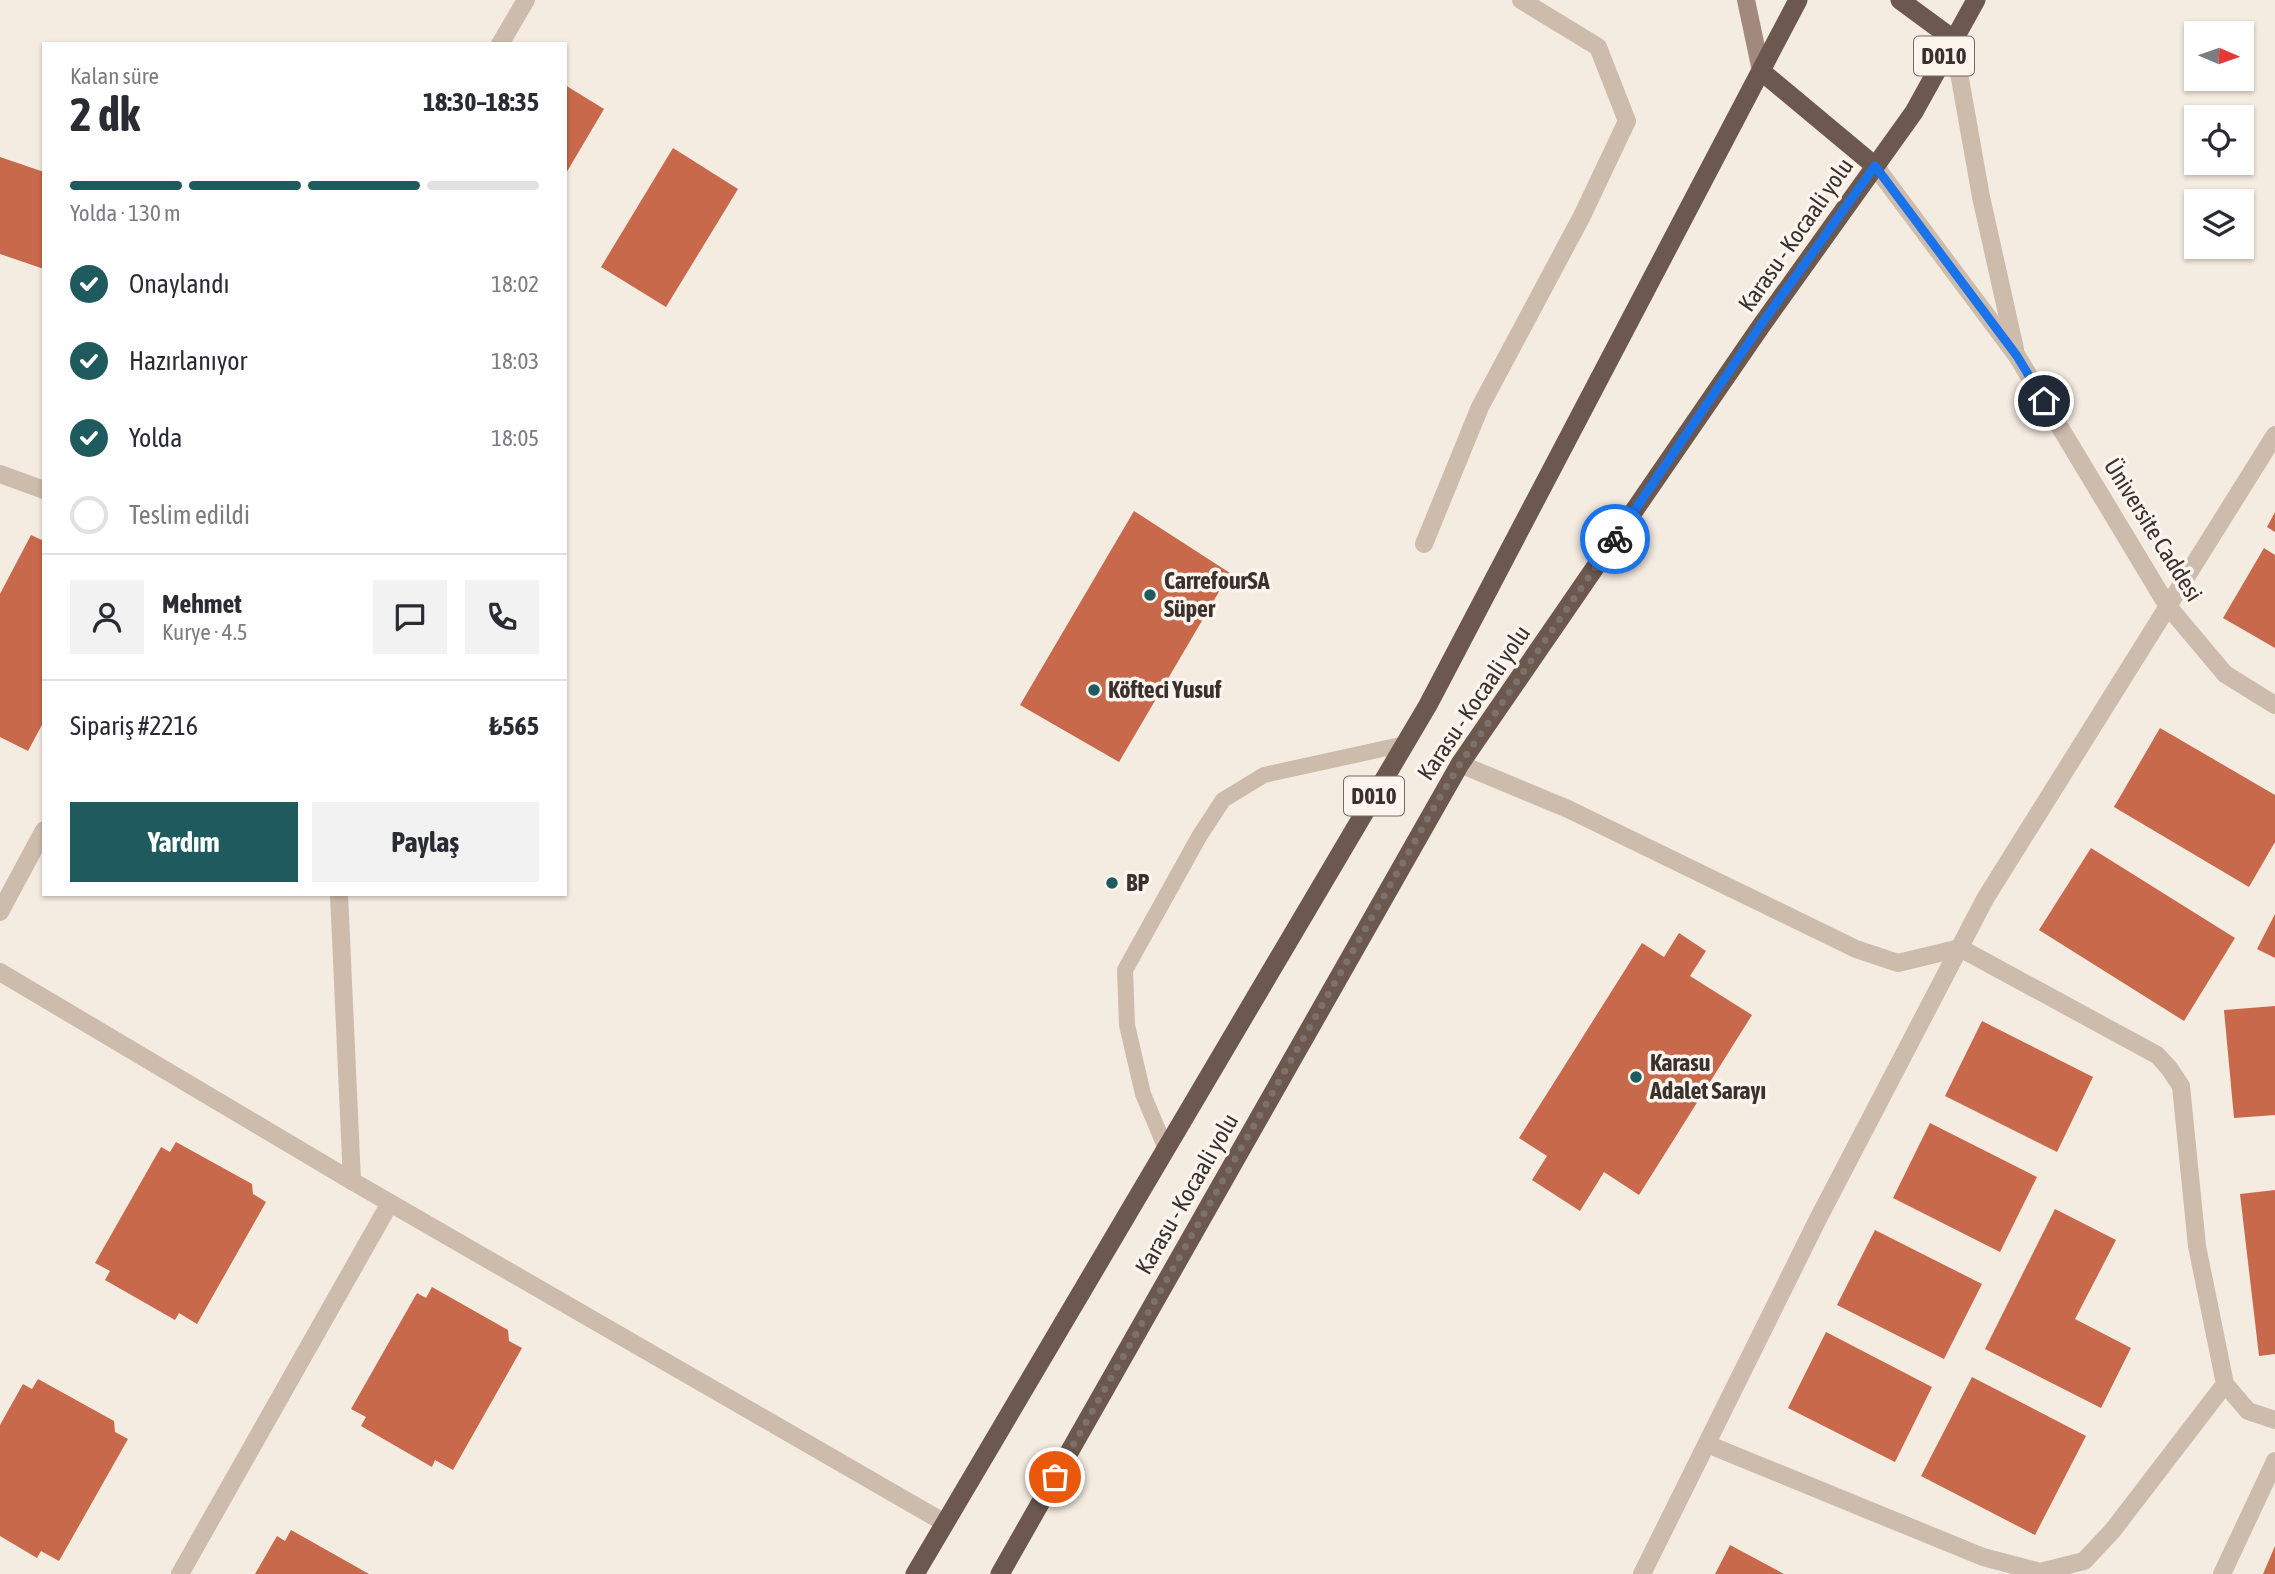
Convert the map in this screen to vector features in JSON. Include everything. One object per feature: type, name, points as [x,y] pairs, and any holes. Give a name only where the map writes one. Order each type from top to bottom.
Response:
[{"type":"highway","name":"Karasu - Kocaali yolu","points":[[915,1574],[1428,705],[1798,0]]},
{"type":"highway","points":[[1900,0],[1953,39]]},
{"type":"highway","name":"Karasu - Kocaali yolu","points":[[1000,1574],[1460,764],[1760,326],[1914,112],[1976,0]]},
{"type":"highway","points":[[1761,71],[1875,166]]},
{"type":"main road","points":[[1746,0],[1761,71]]},
{"type":"street","points":[[501,42],[526,0]]},
{"type":"street","points":[[1424,544],[1480,407],[1582,216],[1627,121],[1598,47],[1521,0]]},
{"type":"street","points":[[1953,39],[1981,197],[2017,356]]},
{"type":"street","points":[[1875,166],[2017,356]]},
{"type":"street","name":"Üniversite Caddesi","points":[[2017,356],[2167,606],[2225,674],[2275,705]]},
{"type":"street","points":[[1642,1574],[1818,1219],[1985,899],[2275,435]]},
{"type":"street","points":[[0,474],[42,489]]},
{"type":"street","points":[[1460,764],[1568,808],[1856,949],[1898,963],[1960,948],[2157,1055],[2181,1086],[2197,1246],[2225,1384],[2248,1411],[2275,1420]]},
{"type":"street","points":[[0,912],[42,834]]},
{"type":"street","points":[[339,896],[352,1181]]},
{"type":"street","points":[[0,972],[352,1181],[945,1523]]},
{"type":"street","points":[[180,1574],[390,1203]]},
{"type":"street","points":[[1707,1444],[1983,1557],[2040,1572],[2084,1561],[2113,1530],[2225,1384]]},
{"type":"street","points":[[2222,1574],[2275,1461]]},
{"type":"lane","points":[[1166,1149],[1143,1094],[1127,1025],[1125,970],[1199,835],[1223,800],[1264,775],[1405,744]]},
{"type":"building","points":[[567,86],[604,109],[567,172]]},
{"type":"building","points":[[673,148],[738,189],[666,307],[601,267]]},
{"type":"building","points":[[0,157],[42,171],[42,268],[0,254]]},
{"type":"building","points":[[1134,511],[1230,573],[1119,762],[1020,705]]},
{"type":"building","points":[[2275,512],[2275,532],[2267,527]]},
{"type":"building","points":[[31,535],[42,540],[42,725],[28,751],[0,737],[0,594]]},
{"type":"building","points":[[2264,548],[2275,555],[2275,648],[2223,618]]},
{"type":"building","points":[[2160,728],[2275,795],[2275,842],[2249,887],[2114,807]]},
{"type":"building","points":[[2091,848],[2235,938],[2184,1021],[2039,930]]},
{"type":"building","points":[[2275,914],[2275,958],[2257,949]]},
{"type":"building","name":"Karasu Adalet Sarayı","points":[[1679,933],[1706,951],[1690,976],[1752,1015],[1639,1195],[1604,1172],[1580,1211],[1532,1180],[1547,1156],[1519,1138],[1642,943],[1664,957]]},
{"type":"building","points":[[2275,1006],[2275,1115],[2234,1118],[2224,1010]]},
{"type":"building","points":[[1982,1021],[2093,1077],[2057,1152],[1945,1096]]},
{"type":"building","points":[[1930,1123],[2037,1177],[2000,1252],[1893,1198]]},
{"type":"building","points":[[176,1142],[252,1184],[253,1194],[266,1202],[197,1324],[179,1313],[175,1320],[105,1280],[110,1271],[95,1263],[161,1147],[170,1152]]},
{"type":"building","points":[[2275,1190],[2275,1354],[2259,1356],[2240,1194]]},
{"type":"building","points":[[2055,1209],[2116,1240],[2075,1319],[2131,1348],[2101,1408],[1985,1349]]},
{"type":"building","points":[[1875,1230],[1982,1284],[1944,1359],[1837,1305]]},
{"type":"building","points":[[432,1287],[508,1330],[509,1341],[522,1348],[453,1470],[435,1460],[432,1467],[361,1426],[366,1417],[351,1409],[417,1293],[426,1298]]},
{"type":"building","points":[[1826,1332],[1932,1387],[1895,1462],[1788,1408]]},
{"type":"building","points":[[1972,1377],[2086,1436],[2035,1535],[1921,1476]]},
{"type":"building","points":[[38,1379],[114,1421],[115,1432],[128,1439],[59,1561],[41,1551],[37,1558],[0,1536],[0,1425],[23,1384],[32,1389]]},
{"type":"building","points":[[291,1530],[369,1574],[255,1574],[277,1536],[285,1541]]},
{"type":"building","points":[[1730,1545],[1784,1574],[1715,1574]]},
{"type":"building","points":[[2275,1546],[2275,1574],[2263,1574]]},
{"type":"way so far","points":[[1055,1477],[1440,797],[1615,539]]},
{"type":"place","name":"CarrefourSA Süper","points":[[1150,595]]},
{"type":"place","name":"Köfteci Yusuf","points":[[1094,690]]},
{"type":"place","name":"BP","points":[[1112,883]]},
{"type":"place","name":"Karasu Adalet Sarayı","points":[[1636,1077]]},
{"type":"route","points":[[1615,539],[1760,326],[1875,166],[2017,356],[2044,401]]}]
